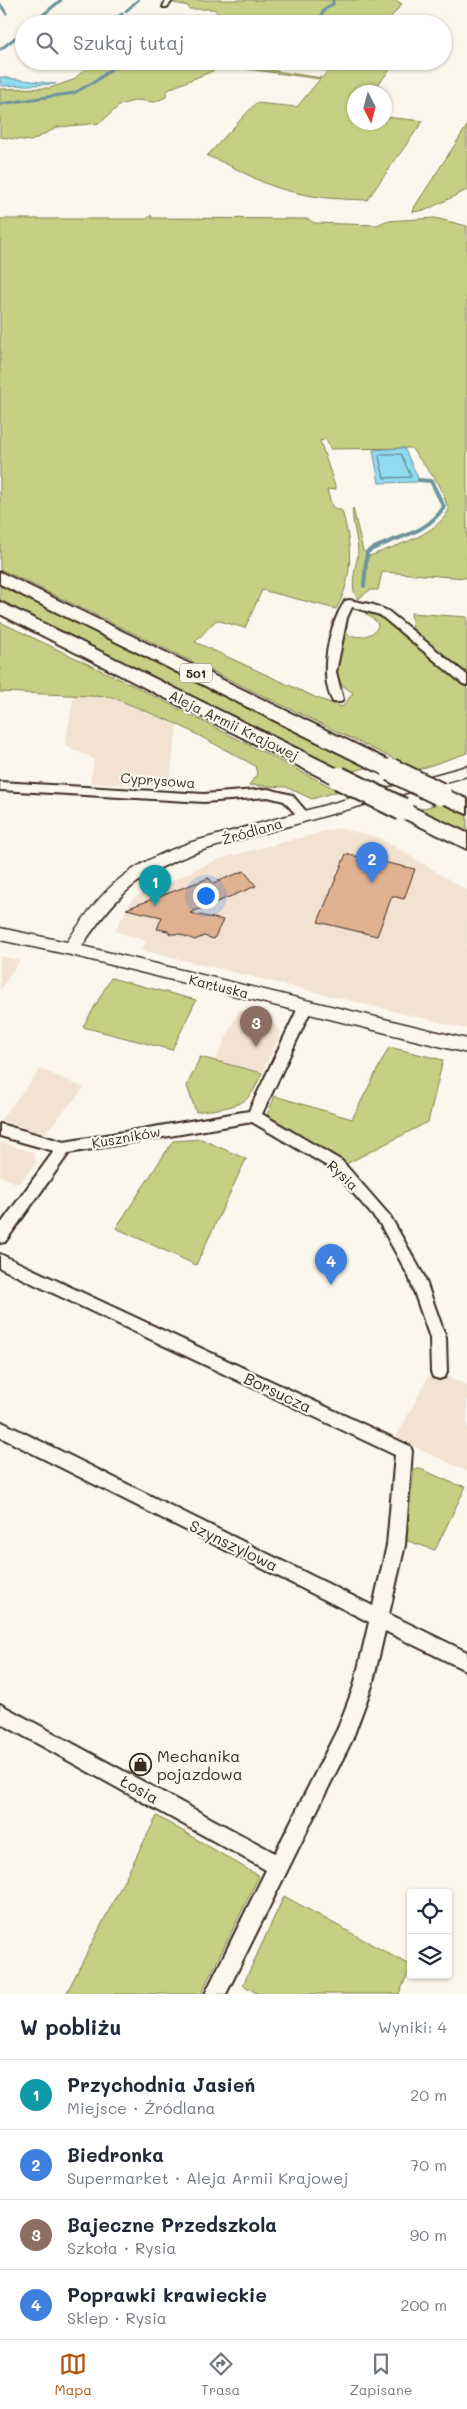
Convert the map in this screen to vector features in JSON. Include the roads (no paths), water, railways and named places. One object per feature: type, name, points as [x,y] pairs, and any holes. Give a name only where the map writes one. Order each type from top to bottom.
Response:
[{"type":"main road","name":"501","points":[[0,577],[467,807]]},
{"type":"main road","name":"Aleja Armii Krajowej","points":[[0,607],[467,842]]},
{"type":"street","points":[[337,699],[330,672],[341,618],[349,603],[370,607],[384,613],[467,681]]},
{"type":"street","name":"Źródlana","points":[[71,949],[105,903],[140,872],[161,860],[198,846],[467,771]]},
{"type":"street","name":"Cyprysowa","points":[[0,786],[212,798],[268,793],[288,798],[304,816]]},
{"type":"street","name":"Kartuska","points":[[0,934],[71,949],[305,1008],[467,1046]]},
{"type":"street","points":[[254,1116],[305,1008]]},
{"type":"street","name":"Kuszników","points":[[0,1130],[64,1148],[254,1116]]},
{"type":"street","name":"Rysia","points":[[254,1116],[337,1165],[385,1220],[416,1276],[438,1338],[439,1372]]},
{"type":"street","points":[[0,1238],[64,1148]]},
{"type":"street","name":"Borsucza","points":[[0,1261],[404,1451],[396,1546],[380,1618]]},
{"type":"street","name":"Szynszylowa","points":[[0,1429],[467,1662]]},
{"type":"street","points":[[215,1994],[346,1733],[363,1686],[380,1618]]},
{"type":"street","name":"Łosia","points":[[0,1713],[280,1866]]},
{"type":"water","points":[[0,77],[56,84],[1,86]]},
{"type":"water","points":[[404,448],[419,480],[417,482],[379,483],[373,450]]},
{"type":"waterway","points":[[43,15],[61,0]]},
{"type":"waterway","points":[[126,11],[138,0]]},
{"type":"waterway","points":[[322,15],[324,10],[333,4],[333,0]]},
{"type":"waterway","points":[[0,4],[6,13]]},
{"type":"waterway","points":[[1,49],[15,38]]},
{"type":"waterway","points":[[0,104],[74,93],[96,81],[110,70]]},
{"type":"waterway","points":[[364,586],[367,552],[418,530],[436,517],[444,507],[431,481],[419,480]]},
{"type":"place","name":"Biedronka","points":[[372,883]]},
{"type":"place","name":"Przychodnia Jasień","points":[[155,906]]},
{"type":"place","name":"Bajeczne Przedszkola","points":[[256,1047]]},
{"type":"place","name":"Poprawki krawieckie","points":[[331,1285]]},
{"type":"place","name":"Mechanika pojazdowa","points":[[141,1764]]}]
